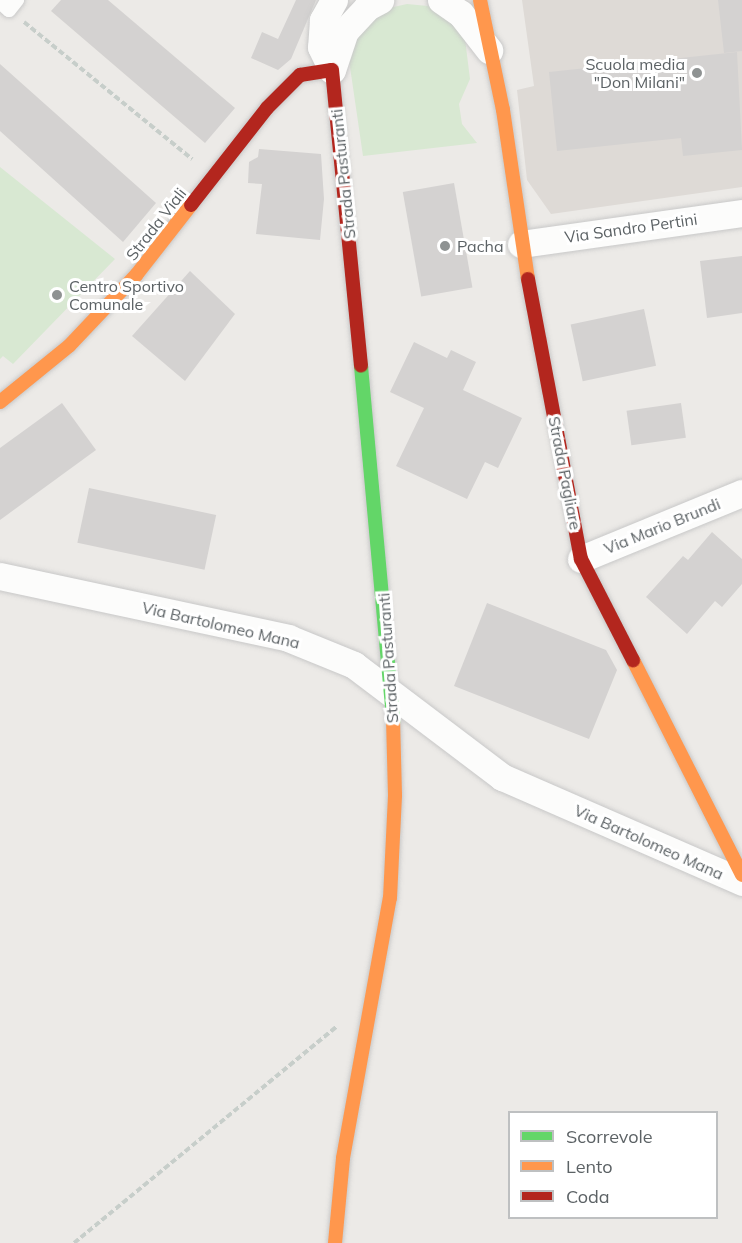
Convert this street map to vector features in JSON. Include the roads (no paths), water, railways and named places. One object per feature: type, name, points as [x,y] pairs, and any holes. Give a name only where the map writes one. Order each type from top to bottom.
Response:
[{"type":"street","name":"Strada Pasturanti","points":[[334,0],[323,20],[321,47],[332,70],[392,690],[395,795],[390,898],[343,1158],[335,1243]]},
{"type":"street","name":"Strada Pasturanti","points":[[332,70],[345,31],[367,7],[380,0]]},
{"type":"street","name":"Strada Pagliare","points":[[441,0],[461,14],[493,58]]},
{"type":"street","name":"Strada Pagliare","points":[[480,0],[493,58],[521,244],[581,559],[742,875]]},
{"type":"street","name":"Strada Viali","points":[[0,402],[69,346],[137,274],[267,108],[300,75],[332,70]]},
{"type":"street","name":"Via Sandro Pertini","points":[[521,244],[742,213]]},
{"type":"street","name":"Via Mario Brundi","points":[[581,559],[742,493]]},
{"type":"street","name":"Via Bartolomeo Mana","points":[[0,576],[288,638],[354,665],[392,690],[502,777],[742,882]]},
{"type":"place","name":"Scuola media \"Don Milani\"","points":[[697,73]]},
{"type":"place","name":"Pacha","points":[[445,246]]},
{"type":"place","name":"Centro Sportivo Comunale","points":[[57,295]]}]
